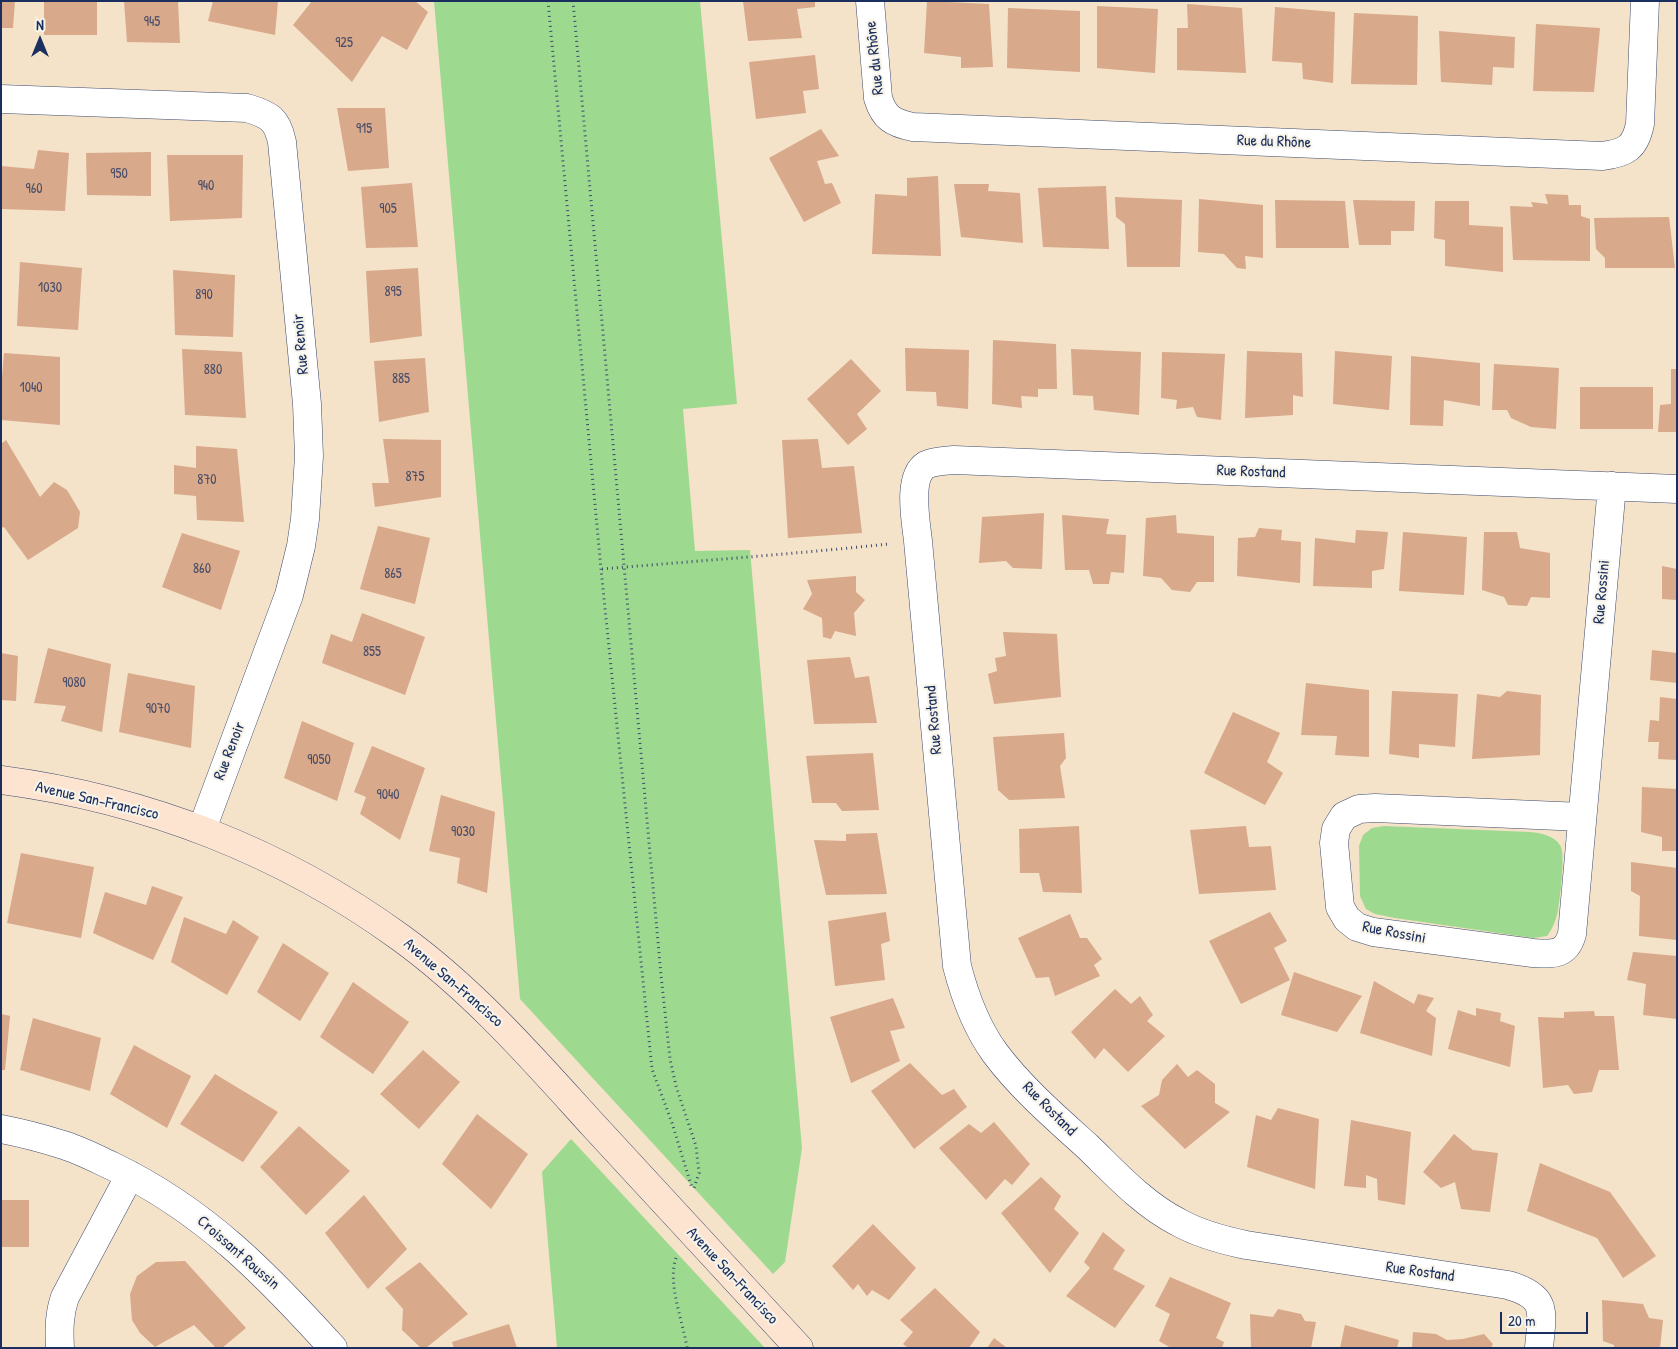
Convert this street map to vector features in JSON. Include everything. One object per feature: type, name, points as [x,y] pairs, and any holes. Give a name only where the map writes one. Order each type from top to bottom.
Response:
[{"type":"street","name":"Rue du Rhône","points":[[870,1],[878,98],[882,109],[890,119],[901,125],[1602,156],[1624,152],[1630,147],[1637,136],[1640,124],[1645,1]]},
{"type":"street","name":"Rue Renoir","points":[[1,99],[247,108],[266,115],[278,127],[282,142],[307,404],[309,456],[305,520],[301,546],[289,595],[202,829]]},
{"type":"street","name":"Rue Rostand","points":[[1539,1348],[1541,1309],[1537,1300],[1522,1289],[1508,1285],[1246,1245],[1211,1236],[1177,1222],[1139,1195],[1043,1106],[995,1053],[963,990],[956,958],[914,494],[919,473],[926,465],[954,460],[1677,489]]},
{"type":"street","name":"Rue Rossini","points":[[1582,817],[1376,808],[1359,809],[1344,816],[1336,829],[1334,843],[1340,907],[1347,919],[1357,927],[1373,932],[1533,953],[1551,954],[1562,951],[1569,944],[1572,934],[1612,486]]},
{"type":"street","name":"Avenue San-Francisco","points":[[1,780],[93,796],[168,817],[202,829],[274,861],[340,898],[402,938],[461,987],[513,1037],[799,1348]]},
{"type":"street","name":"Croissant Roussin","points":[[1,1129],[62,1144],[83,1152],[147,1184],[185,1208],[236,1248],[284,1294],[333,1348]]},
{"type":"street","points":[[60,1348],[59,1322],[65,1297],[130,1175]]},
{"type":"path","points":[[548,1],[601,569],[652,1069],[672,1123],[693,1192],[699,1173],[699,1162],[696,1146],[676,1086],[669,1050],[572,1]]},
{"type":"path","points":[[601,569],[750,558],[891,544]]},
{"type":"path","points":[[678,1254],[674,1266],[673,1283],[688,1348]]},
{"type":"green space","points":[[434,1],[700,1],[737,404],[683,409],[695,551],[750,550],[802,1148],[785,1262],[773,1274],[520,999]]},
{"type":"green space","points":[[1384,826],[1530,832],[1543,834],[1556,840],[1562,852],[1561,887],[1558,910],[1549,933],[1547,936],[1533,938],[1395,918],[1375,914],[1366,909],[1360,896],[1359,846],[1363,835],[1372,828]]},
{"type":"green space","points":[[571,1139],[765,1348],[557,1348],[542,1172]]},
{"type":"building","points":[[1,1],[15,1],[13,28],[1,28]]},
{"type":"building","points":[[44,1],[97,1],[97,35],[44,35]]},
{"type":"building","points":[[124,1],[178,1],[180,43],[127,42]]},
{"type":"building","points":[[213,1],[278,1],[275,35],[208,21]]},
{"type":"building","points":[[312,1],[415,1],[428,12],[407,50],[382,36],[352,82],[293,25]]},
{"type":"building","points":[[743,1],[815,1],[815,7],[797,9],[802,38],[748,41]]},
{"type":"building","points":[[927,1],[989,4],[993,67],[961,68],[961,57],[924,53]]},
{"type":"building","points":[[1187,4],[1242,8],[1246,73],[1177,70],[1177,28],[1188,28]]},
{"type":"building","points":[[1097,6],[1158,9],[1155,73],[1097,68]]},
{"type":"building","points":[[1275,7],[1335,12],[1333,83],[1303,79],[1302,63],[1272,61]]},
{"type":"building","points":[[1008,8],[1080,11],[1080,72],[1007,68]]},
{"type":"building","points":[[1354,13],[1418,16],[1417,85],[1351,84]]},
{"type":"building","points":[[1536,24],[1600,28],[1594,92],[1533,91]]},
{"type":"building","points":[[1439,31],[1515,37],[1514,68],[1493,67],[1492,85],[1441,82]]},
{"type":"building","points":[[815,55],[819,89],[803,91],[806,113],[756,119],[749,62]]},
{"type":"building","points":[[337,108],[385,108],[389,168],[348,171]]},
{"type":"building","points":[[821,129],[839,156],[817,161],[825,184],[832,183],[841,203],[804,222],[769,158]]},
{"type":"building","points":[[38,150],[69,153],[65,211],[1,209],[1,166],[34,169]]},
{"type":"building","points":[[151,152],[151,196],[87,195],[86,153]]},
{"type":"building","points":[[167,155],[243,155],[242,218],[170,221]]},
{"type":"building","points":[[938,176],[941,256],[872,254],[875,194],[907,196],[907,178]]},
{"type":"building","points":[[412,183],[418,247],[366,248],[361,187]]},
{"type":"building","points":[[954,184],[989,184],[988,191],[1020,193],[1023,243],[961,237]]},
{"type":"building","points":[[1106,186],[1109,249],[1043,247],[1038,188]]},
{"type":"building","points":[[1545,194],[1568,195],[1569,205],[1581,205],[1581,216],[1590,219],[1590,261],[1513,260],[1510,206],[1533,207],[1531,202],[1548,204]]},
{"type":"building","points":[[1115,197],[1182,200],[1180,267],[1127,267],[1125,224],[1116,217]]},
{"type":"building","points":[[1199,199],[1263,205],[1263,258],[1245,256],[1246,269],[1237,268],[1224,254],[1198,252]]},
{"type":"building","points":[[1275,200],[1345,201],[1349,248],[1276,248]]},
{"type":"building","points":[[1353,200],[1415,201],[1414,231],[1391,231],[1391,245],[1359,245]]},
{"type":"building","points":[[1435,201],[1469,201],[1469,225],[1503,227],[1503,272],[1445,266],[1445,240],[1434,238]]},
{"type":"building","points":[[1669,217],[1675,268],[1605,268],[1605,258],[1596,249],[1594,218]]},
{"type":"building","points":[[20,262],[82,268],[78,330],[17,326]]},
{"type":"building","points":[[418,268],[422,336],[370,343],[366,271]]},
{"type":"building","points":[[173,270],[235,275],[233,337],[175,335]]},
{"type":"building","points":[[993,340],[1056,344],[1057,389],[1038,389],[1038,397],[1021,396],[1022,408],[992,404]]},
{"type":"building","points":[[905,348],[969,350],[968,409],[937,406],[936,392],[906,391]]},
{"type":"building","points":[[182,349],[242,352],[246,418],[185,415]]},
{"type":"building","points":[[1071,349],[1141,352],[1139,415],[1094,410],[1093,396],[1073,395]]},
{"type":"building","points":[[1247,351],[1302,353],[1303,397],[1293,395],[1293,415],[1245,418]]},
{"type":"building","points":[[1335,351],[1392,356],[1389,410],[1333,404]]},
{"type":"building","points":[[1162,352],[1225,354],[1221,420],[1197,417],[1193,407],[1176,409],[1177,400],[1161,398]]},
{"type":"building","points":[[4,353],[60,357],[60,425],[1,420]]},
{"type":"building","points":[[1411,356],[1480,363],[1480,406],[1444,400],[1443,426],[1410,425]]},
{"type":"building","points":[[425,358],[429,412],[379,422],[374,361]]},
{"type":"building","points":[[851,359],[881,391],[857,414],[867,429],[848,445],[807,399]]},
{"type":"building","points":[[1494,364],[1559,368],[1556,429],[1531,427],[1511,418],[1507,410],[1492,410]]},
{"type":"building","points":[[1671,369],[1677,369],[1677,432],[1658,432],[1660,405],[1671,404]]},
{"type":"building","points":[[1580,387],[1653,387],[1653,429],[1580,429]]},
{"type":"building","points":[[383,439],[441,440],[441,497],[375,507],[372,483],[389,483]]},
{"type":"building","points":[[818,439],[822,468],[854,466],[862,533],[788,538],[782,440]]},
{"type":"building","points":[[6,440],[40,497],[54,482],[67,490],[80,512],[78,528],[28,560],[4,527],[1,528],[1,444]]},
{"type":"building","points":[[196,446],[237,449],[244,522],[197,520],[196,496],[174,494],[174,465],[196,468]]},
{"type":"building","points":[[1044,513],[1042,569],[1013,568],[1006,561],[979,563],[982,517]]},
{"type":"building","points":[[1062,515],[1109,519],[1106,534],[1126,535],[1124,573],[1111,572],[1109,584],[1093,584],[1089,570],[1065,570]]},
{"type":"building","points":[[1176,515],[1177,533],[1214,536],[1214,582],[1197,582],[1190,592],[1172,590],[1161,578],[1143,576],[1146,518]]},
{"type":"building","points":[[378,526],[430,538],[415,604],[360,589]]},
{"type":"building","points":[[1259,528],[1282,530],[1281,540],[1301,542],[1300,583],[1237,576],[1238,538],[1255,537]]},
{"type":"building","points":[[1356,530],[1388,532],[1384,569],[1372,571],[1372,588],[1313,586],[1315,538],[1355,543]]},
{"type":"building","points":[[1403,532],[1467,537],[1464,595],[1399,591]]},
{"type":"building","points":[[1484,532],[1517,532],[1520,548],[1550,553],[1550,598],[1531,597],[1527,606],[1508,605],[1504,597],[1482,590]]},
{"type":"building","points":[[182,533],[240,551],[221,610],[162,587]]},
{"type":"building","points":[[1662,566],[1677,569],[1677,600],[1662,599]]},
{"type":"building","points":[[856,576],[856,592],[865,600],[854,613],[856,636],[835,631],[831,639],[823,637],[822,618],[803,609],[812,594],[807,580]]},
{"type":"building","points":[[362,613],[425,637],[405,695],[322,663],[331,634],[352,642]]},
{"type":"building","points":[[1003,632],[1057,634],[1061,697],[994,704],[988,674],[997,671],[995,658],[1006,656]]},
{"type":"building","points":[[48,648],[111,664],[102,732],[61,721],[66,706],[34,703]]},
{"type":"building","points":[[1652,650],[1677,653],[1677,683],[1650,680]]},
{"type":"building","points":[[1,653],[18,656],[16,701],[1,700]]},
{"type":"building","points":[[850,657],[855,678],[869,676],[877,723],[814,724],[807,660]]},
{"type":"building","points":[[128,673],[195,686],[191,748],[119,732]]},
{"type":"building","points":[[1306,683],[1369,690],[1369,757],[1335,755],[1337,736],[1301,735]]},
{"type":"building","points":[[1392,691],[1458,694],[1455,747],[1419,744],[1419,758],[1389,754]]},
{"type":"building","points":[[1507,691],[1541,695],[1540,755],[1472,759],[1477,694],[1500,697]]},
{"type":"building","points":[[1660,697],[1677,699],[1677,760],[1658,759],[1659,742],[1648,742],[1650,720],[1659,721]]},
{"type":"building","points":[[1233,712],[1280,733],[1267,762],[1283,773],[1265,805],[1204,773]]},
{"type":"building","points":[[302,721],[354,743],[337,801],[284,778]]},
{"type":"building","points":[[1064,733],[1066,758],[1060,766],[1065,798],[1009,800],[998,790],[993,737]]},
{"type":"building","points":[[372,746],[425,768],[400,840],[360,814],[366,797],[354,792]]},
{"type":"building","points":[[873,753],[879,810],[842,811],[836,803],[812,803],[806,756]]},
{"type":"building","points":[[1642,787],[1677,789],[1677,851],[1662,851],[1662,837],[1641,832]]},
{"type":"building","points":[[441,795],[495,812],[487,893],[457,883],[460,858],[429,851]]},
{"type":"building","points":[[1079,826],[1082,893],[1043,892],[1039,873],[1020,873],[1019,829]]},
{"type":"building","points":[[1246,826],[1249,847],[1271,846],[1276,890],[1199,894],[1190,830]]},
{"type":"building","points":[[877,833],[887,894],[826,895],[814,840],[846,841],[846,834]]},
{"type":"building","points":[[21,853],[94,867],[81,938],[7,923]]},
{"type":"building","points":[[1631,862],[1677,868],[1677,940],[1639,936],[1640,896],[1631,891]]},
{"type":"building","points":[[152,886],[183,897],[153,960],[93,933],[105,892],[146,905]]},
{"type":"building","points":[[886,912],[890,941],[881,944],[885,980],[835,986],[828,921]]},
{"type":"building","points":[[1270,912],[1287,941],[1274,948],[1290,980],[1241,1004],[1209,941]]},
{"type":"building","points":[[1070,914],[1080,938],[1087,938],[1102,959],[1094,965],[1100,976],[1055,996],[1049,977],[1036,978],[1018,938]]},
{"type":"building","points":[[184,917],[226,934],[233,920],[259,937],[227,995],[171,962]]},
{"type":"building","points":[[283,943],[329,973],[300,1021],[257,992]]},
{"type":"building","points":[[1633,952],[1677,956],[1677,1019],[1643,1015],[1646,984],[1627,980]]},
{"type":"building","points":[[1294,972],[1362,996],[1337,1032],[1281,1015]]},
{"type":"building","points":[[1374,981],[1414,1004],[1418,994],[1434,998],[1426,1011],[1436,1018],[1432,1056],[1360,1033]]},
{"type":"building","points":[[353,982],[409,1022],[373,1074],[320,1037]]},
{"type":"building","points":[[1115,989],[1131,1004],[1140,996],[1153,1015],[1147,1021],[1165,1036],[1128,1072],[1104,1048],[1095,1059],[1071,1032]]},
{"type":"building","points":[[893,998],[905,1028],[890,1031],[900,1061],[851,1083],[830,1017]]},
{"type":"building","points":[[1476,1008],[1501,1013],[1500,1021],[1515,1026],[1510,1067],[1448,1049],[1458,1010],[1476,1016]]},
{"type":"building","points":[[1594,1011],[1595,1016],[1614,1016],[1619,1070],[1599,1070],[1592,1092],[1574,1094],[1568,1085],[1543,1088],[1538,1017],[1564,1018],[1564,1012]]},
{"type":"building","points":[[1,1014],[10,1016],[5,1070],[1,1070]]},
{"type":"building","points":[[33,1018],[101,1038],[90,1091],[20,1070]]},
{"type":"building","points":[[134,1045],[191,1076],[167,1128],[110,1094]]},
{"type":"building","points":[[423,1050],[460,1082],[419,1129],[380,1094]]},
{"type":"building","points":[[910,1063],[942,1095],[954,1089],[967,1107],[914,1149],[871,1091]]},
{"type":"building","points":[[1177,1064],[1188,1077],[1197,1070],[1215,1084],[1215,1103],[1230,1112],[1185,1149],[1141,1106],[1159,1095],[1162,1080]]},
{"type":"building","points":[[215,1074],[278,1112],[243,1162],[180,1124]]},
{"type":"building","points":[[1278,1108],[1319,1119],[1315,1189],[1247,1167],[1256,1115],[1271,1120]]},
{"type":"building","points":[[477,1114],[528,1154],[491,1209],[442,1164]]},
{"type":"building","points":[[1351,1120],[1411,1132],[1405,1205],[1378,1200],[1377,1179],[1366,1175],[1366,1188],[1344,1186]]},
{"type":"building","points":[[994,1122],[1030,1164],[1012,1185],[1005,1179],[986,1200],[939,1148],[969,1124],[981,1133]]},
{"type":"building","points":[[299,1126],[350,1171],[306,1215],[260,1167]]},
{"type":"building","points":[[1454,1134],[1473,1150],[1498,1153],[1490,1212],[1461,1209],[1455,1182],[1441,1188],[1423,1172]]},
{"type":"building","points":[[1540,1163],[1610,1192],[1656,1256],[1623,1278],[1597,1238],[1527,1211]]},
{"type":"building","points":[[1041,1177],[1061,1196],[1054,1209],[1079,1233],[1050,1273],[1001,1213]]},
{"type":"building","points":[[364,1195],[407,1249],[368,1289],[325,1233]]},
{"type":"building","points":[[1,1200],[29,1200],[29,1247],[1,1247]]},
{"type":"building","points":[[873,1224],[916,1268],[889,1300],[872,1290],[867,1296],[858,1284],[853,1290],[832,1266]]},
{"type":"building","points":[[1103,1232],[1125,1250],[1113,1269],[1145,1286],[1115,1328],[1066,1296],[1090,1268],[1084,1262]]},
{"type":"building","points":[[185,1261],[246,1328],[222,1348],[216,1348],[194,1325],[155,1347],[140,1333],[132,1320],[130,1294],[137,1276],[156,1262]]},
{"type":"building","points":[[420,1262],[468,1314],[426,1348],[421,1348],[402,1330],[403,1309],[385,1288]]},
{"type":"building","points":[[1170,1277],[1231,1303],[1216,1338],[1224,1342],[1222,1348],[1171,1348],[1159,1341],[1170,1314],[1155,1306]]},
{"type":"building","points":[[935,1288],[980,1332],[969,1348],[908,1348],[903,1344],[913,1332],[900,1320]]},
{"type":"building","points":[[1602,1300],[1643,1304],[1649,1318],[1663,1320],[1660,1348],[1614,1348],[1614,1345],[1603,1341]]},
{"type":"building","points":[[1278,1309],[1301,1314],[1305,1321],[1316,1322],[1311,1348],[1251,1348],[1250,1314],[1273,1317]]},
{"type":"building","points":[[509,1324],[517,1348],[454,1348],[452,1342]]},
{"type":"building","points":[[1345,1325],[1399,1340],[1397,1348],[1340,1348]]},
{"type":"building","points":[[1413,1332],[1436,1334],[1447,1340],[1463,1339],[1484,1334],[1493,1344],[1491,1348],[1412,1348]]},
{"type":"building","points":[[994,1338],[1007,1348],[987,1348]]}]
